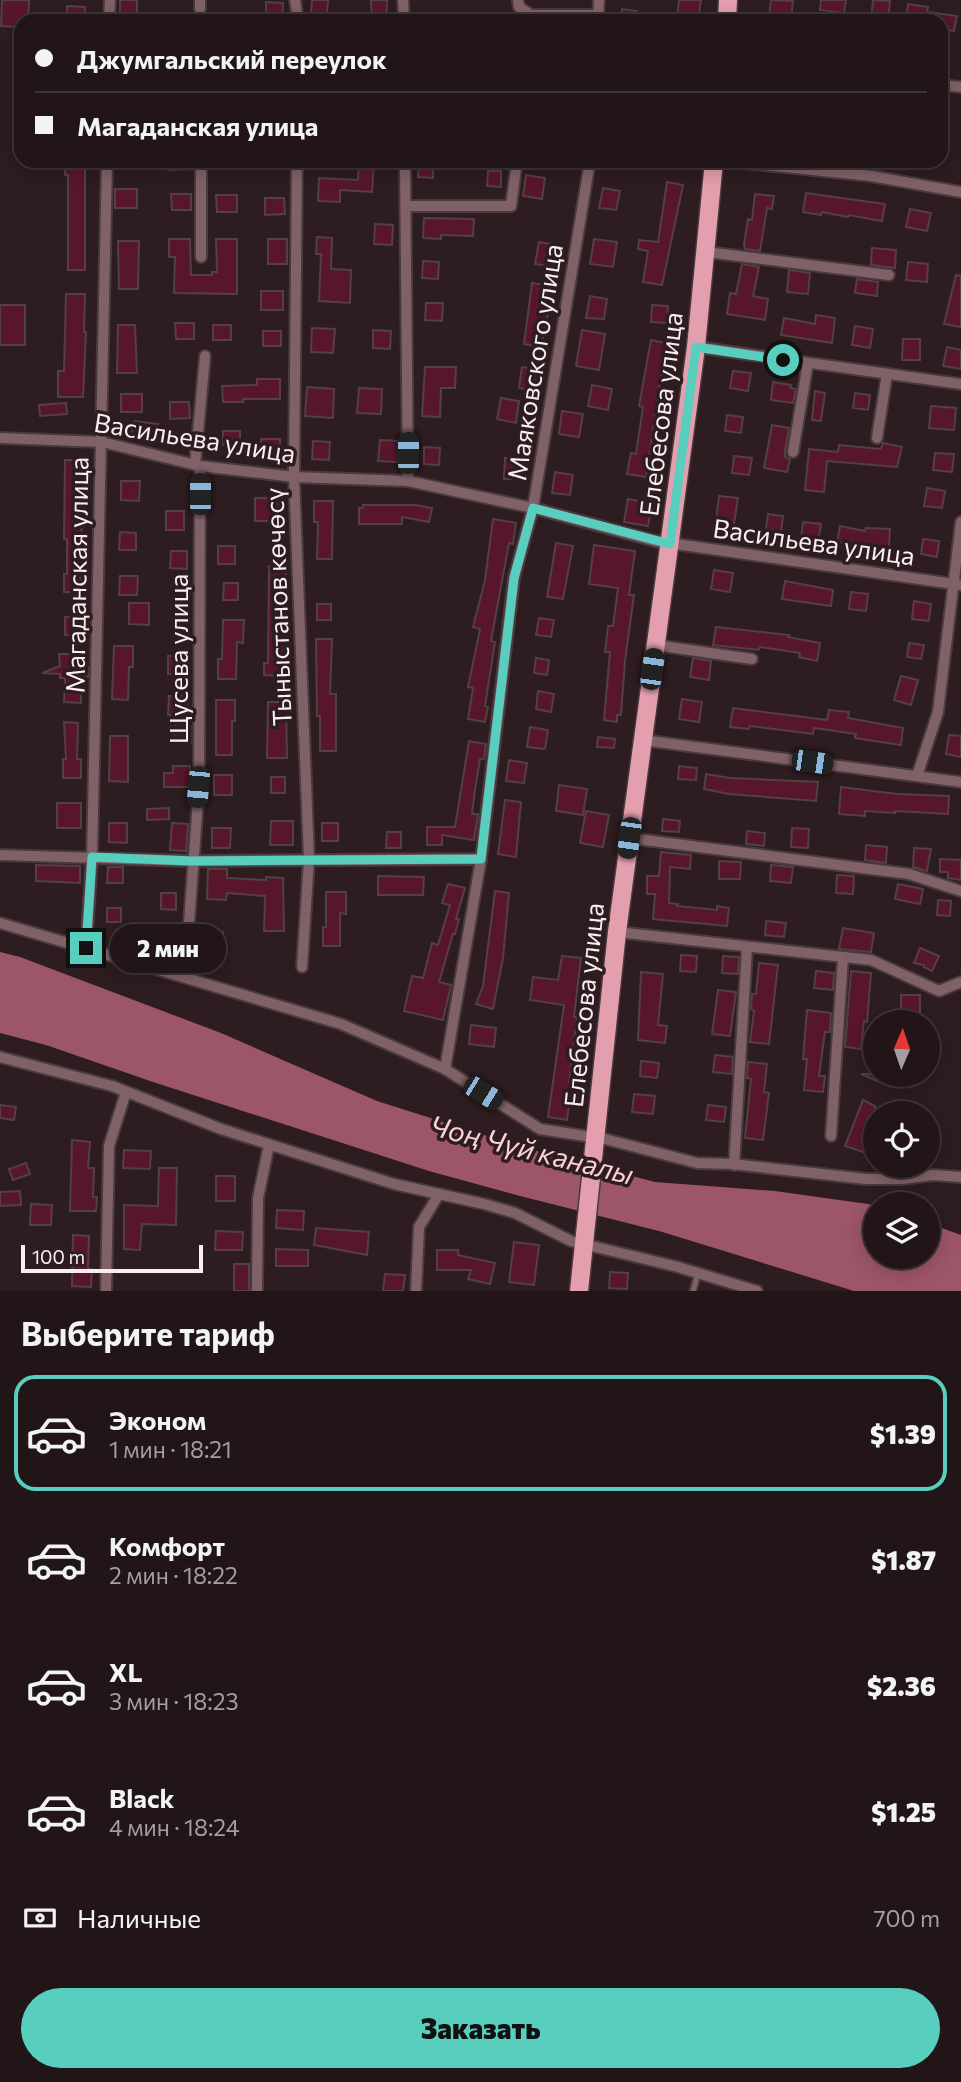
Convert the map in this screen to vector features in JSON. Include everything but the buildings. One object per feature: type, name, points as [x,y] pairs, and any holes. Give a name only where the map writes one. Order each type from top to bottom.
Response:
[{"type":"main road","name":"Елебесова улица","points":[[579,1291],[617,932],[696,347],[713,168]]},
{"type":"street","name":"Магаданская улица","points":[[86,948],[92,857],[107,168]]},
{"type":"street","points":[[201,168],[201,257]]},
{"type":"street","name":"Тыныстанов көчөсү","points":[[297,168],[294,477],[309,859],[302,967]]},
{"type":"street","points":[[405,168],[408,481]]},
{"type":"street","points":[[406,206],[511,206],[516,168]]},
{"type":"street","name":"Маяковского улица","points":[[445,1069],[481,859],[514,578],[533,508],[589,168]]},
{"type":"street","points":[[794,168],[871,176],[961,192]]},
{"type":"street","points":[[706,252],[889,275]]},
{"type":"street","points":[[696,347],[961,384]]},
{"type":"street","name":"Щусева улица","points":[[185,977],[199,778],[197,465],[205,356]]},
{"type":"street","points":[[793,452],[808,363]]},
{"type":"street","points":[[877,438],[887,374]]},
{"type":"street","name":"Васильева улица","points":[[0,438],[102,442],[197,465],[294,477],[408,481],[533,508],[670,544],[958,585]]},
{"type":"street","points":[[917,776],[938,712],[958,585],[961,522]]},
{"type":"street","points":[[655,645],[752,659]]},
{"type":"street","points":[[642,740],[961,782]]},
{"type":"street","points":[[629,838],[909,874],[961,891]]},
{"type":"street","points":[[0,855],[192,861],[481,859]]},
{"type":"street","points":[[0,923],[341,1024],[445,1069],[540,1129],[595,1145],[697,1163],[866,1180],[914,1178]]},
{"type":"street","points":[[617,932],[871,960],[939,991],[961,982]]},
{"type":"street","points":[[734,1165],[747,948]]},
{"type":"street","points":[[831,1136],[842,957]]},
{"type":"street","points":[[0,1057],[126,1092],[221,1129],[394,1184],[515,1213],[571,1241],[757,1291]]},
{"type":"street","points":[[106,1291],[109,1146],[126,1092]]},
{"type":"street","points":[[257,1291],[258,1198],[269,1145]]},
{"type":"street","points":[[940,1176],[961,1177]]},
{"type":"street","points":[[940,1177],[961,1184]]},
{"type":"street","points":[[416,1291],[419,1227],[439,1194]]},
{"type":"lane","points":[[693,1291],[698,1273]]},
{"type":"shaded area","points":[[0,952],[20,957],[221,1033],[377,1101],[525,1148],[655,1182],[775,1191],[863,1203],[863,1269],[940,1269],[940,1227],[961,1235],[961,1291],[854,1291],[659,1231],[429,1171],[46,1045],[0,1033]]},
{"type":"route","points":[[86,948],[92,857],[192,861],[481,859],[514,578],[533,508],[670,544],[696,347],[783,360]]},
{"type":"water label","name":"Чоң Чүй каналы","points":[[532,1149]]}]
